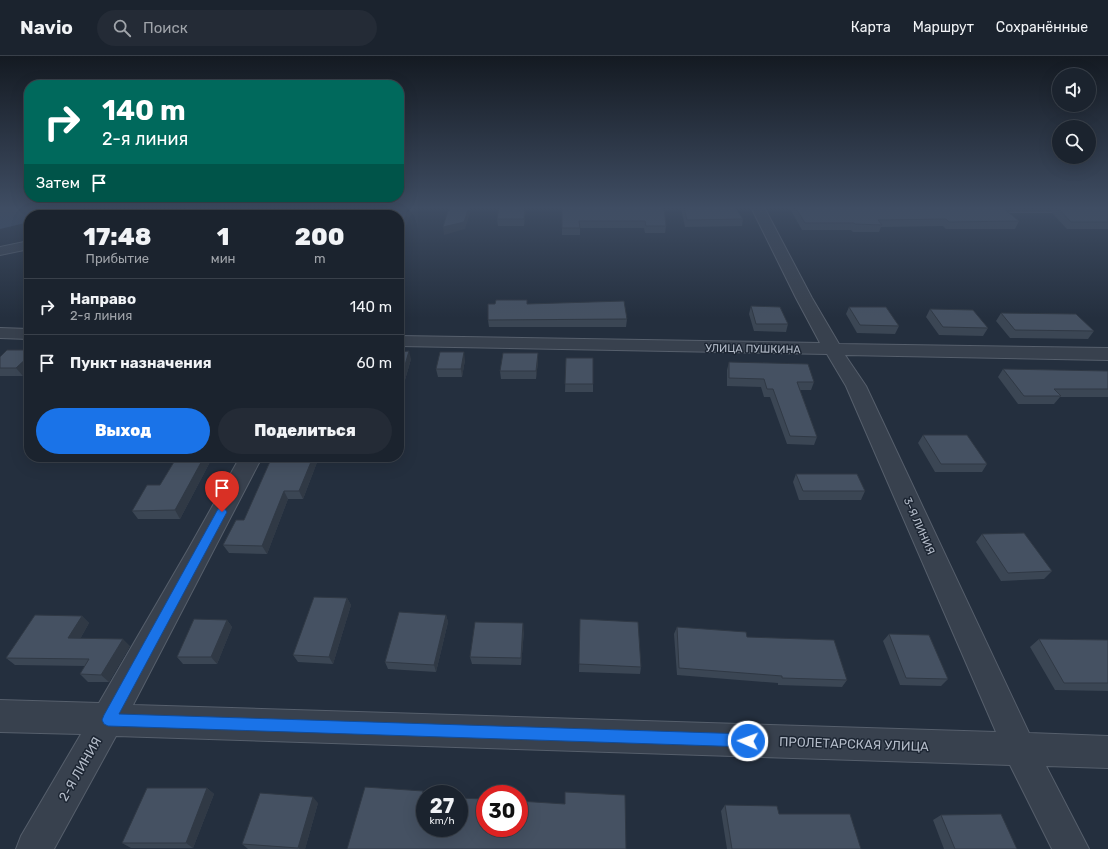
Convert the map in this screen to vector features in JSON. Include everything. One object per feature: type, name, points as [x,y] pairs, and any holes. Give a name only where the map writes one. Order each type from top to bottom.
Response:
[{"type":"street","name":"3-Я ЛИНИЯ","points":[[776,244],[832,350],[856,386],[1020,750],[1070,849]]},
{"type":"street","points":[[0,251],[24,245]]},
{"type":"street","points":[[0,333],[24,334]]},
{"type":"street","name":"УЛИЦА ПУШКИНА","points":[[404,341],[1108,354]]},
{"type":"street","name":"2-Я ЛИНИЯ","points":[[34,849],[208,540],[247,462]]},
{"type":"street","name":"ПРОЛЕТАРСКАЯ УЛИЦА","points":[[0,716],[1108,752]]},
{"type":"building","points":[[496,300],[527,300],[527,304],[624,301],[627,319],[488,320],[488,304],[495,304]]},
{"type":"building","points":[[751,306],[780,307],[788,324],[756,324]]},
{"type":"building","points":[[849,307],[886,307],[899,326],[860,325]]},
{"type":"building","points":[[930,309],[973,310],[988,328],[943,327]]},
{"type":"building","points":[[1001,313],[1076,314],[1094,331],[1015,330]]},
{"type":"building","points":[[7,350],[24,350],[24,361],[16,368],[0,368],[0,357]]},
{"type":"building","points":[[409,351],[404,368],[404,352]]},
{"type":"building","points":[[440,352],[464,352],[461,369],[436,369]]},
{"type":"building","points":[[503,353],[538,353],[536,371],[500,371]]},
{"type":"building","points":[[566,358],[593,358],[593,384],[565,384]]},
{"type":"building","points":[[729,362],[808,364],[814,382],[797,382],[817,437],[790,436],[773,389],[767,389],[764,379],[729,378]]},
{"type":"building","points":[[1003,369],[1108,371],[1108,389],[1054,389],[1061,396],[1024,396]]},
{"type":"building","points":[[923,435],[967,435],[987,464],[941,464]]},
{"type":"building","points":[[174,462],[201,462],[175,510],[132,511],[147,485],[160,485]]},
{"type":"building","points":[[270,462],[311,462],[299,491],[284,491],[262,546],[223,545],[236,520],[244,520]]},
{"type":"building","points":[[796,474],[857,474],[865,491],[803,491]]},
{"type":"building","points":[[1024,533],[1052,571],[1008,573],[982,534]]},
{"type":"building","points":[[314,597],[347,598],[329,657],[293,655]]},
{"type":"building","points":[[399,612],[446,615],[434,665],[385,662]]},
{"type":"building","points":[[35,615],[82,616],[68,638],[123,639],[101,675],[80,674],[89,659],[6,658]]},
{"type":"building","points":[[194,619],[227,620],[211,657],[177,657]]},
{"type":"building","points":[[580,619],[638,622],[641,667],[579,664]]},
{"type":"building","points":[[475,622],[523,623],[521,658],[470,657]]},
{"type":"building","points":[[677,627],[746,632],[747,637],[834,640],[847,680],[782,678],[782,676],[679,668]]},
{"type":"building","points":[[889,634],[929,635],[948,679],[906,678]]},
{"type":"building","points":[[1039,639],[1108,640],[1108,683],[1064,683]]},
{"type":"building","points":[[365,787],[416,791],[416,837],[468,837],[468,798],[476,799],[476,837],[528,837],[528,802],[565,804],[565,792],[625,795],[626,849],[347,849]]},
{"type":"building","points":[[147,788],[207,788],[186,843],[122,843]]},
{"type":"building","points":[[260,793],[313,797],[298,848],[242,844]]},
{"type":"building","points":[[725,805],[777,806],[779,814],[850,814],[861,849],[732,849]]},
{"type":"building","points":[[1001,814],[1017,849],[955,849],[941,815]]},
{"type":"route","points":[[222,512],[108,720],[748,741]]}]
